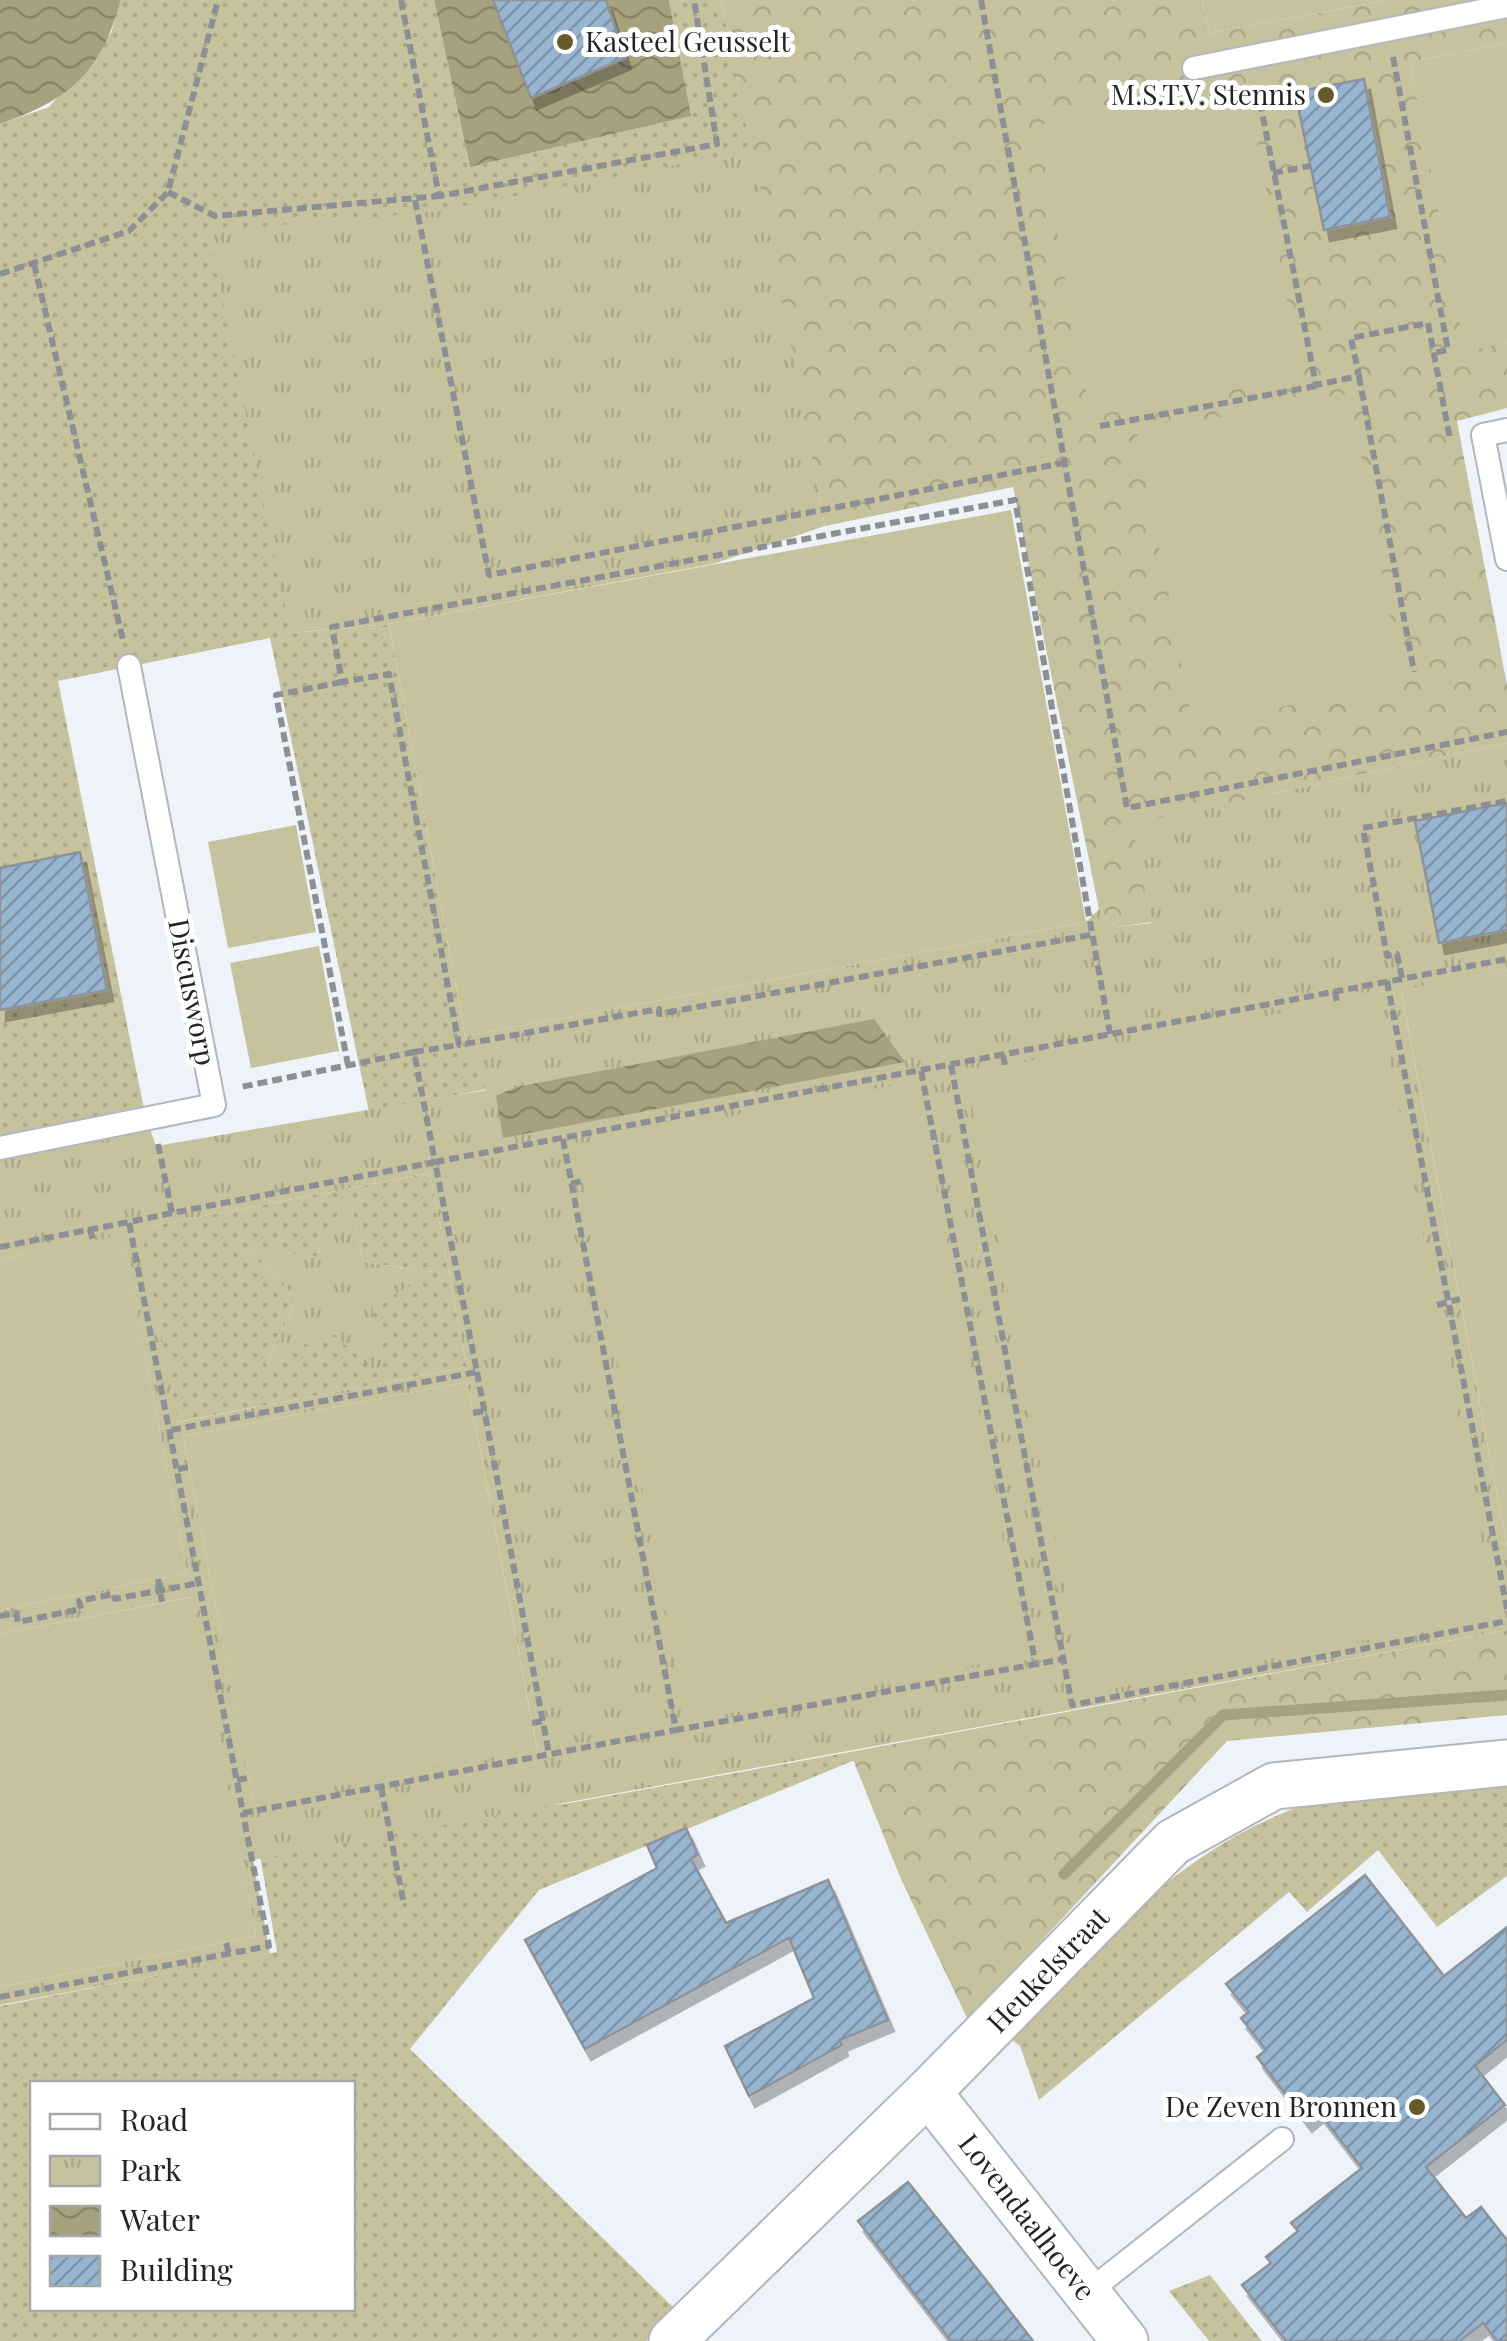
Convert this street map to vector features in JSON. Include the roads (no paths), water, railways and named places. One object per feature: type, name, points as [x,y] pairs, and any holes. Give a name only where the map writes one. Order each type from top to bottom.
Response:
[{"type":"street","name":"Heukelstraat","points":[[672,2341],[928,2092],[1173,1842],[1274,1786],[1507,1763]]},
{"type":"street","name":"Lovendaalhoeve","points":[[928,2092],[1125,2341]]},
{"type":"lane","points":[[1194,68],[1507,6]]},
{"type":"lane","points":[[1507,430],[1483,435],[1507,559]]},
{"type":"lane","name":"Discusworp","points":[[0,1148],[214,1105],[129,666]]},
{"type":"lane","points":[[1087,2292],[1282,2139]]},
{"type":"water","points":[[0,0],[121,0],[103,47],[79,80],[46,104],[0,124]]},
{"type":"water","points":[[434,0],[493,0],[531,97],[625,59],[606,0],[669,0],[691,116],[470,167]]},
{"type":"water","points":[[874,1019],[905,1062],[503,1138],[496,1096],[516,1087]]},
{"type":"waterway","points":[[1064,1874],[1223,1715],[1507,1695]]},
{"type":"place","name":"Kasteel Geusselt","points":[[565,42]]},
{"type":"place","name":"M.S.T.V. Stennis","points":[[1326,95]]},
{"type":"place","name":"De Zeven Bronnen","points":[[1417,2107]]}]
